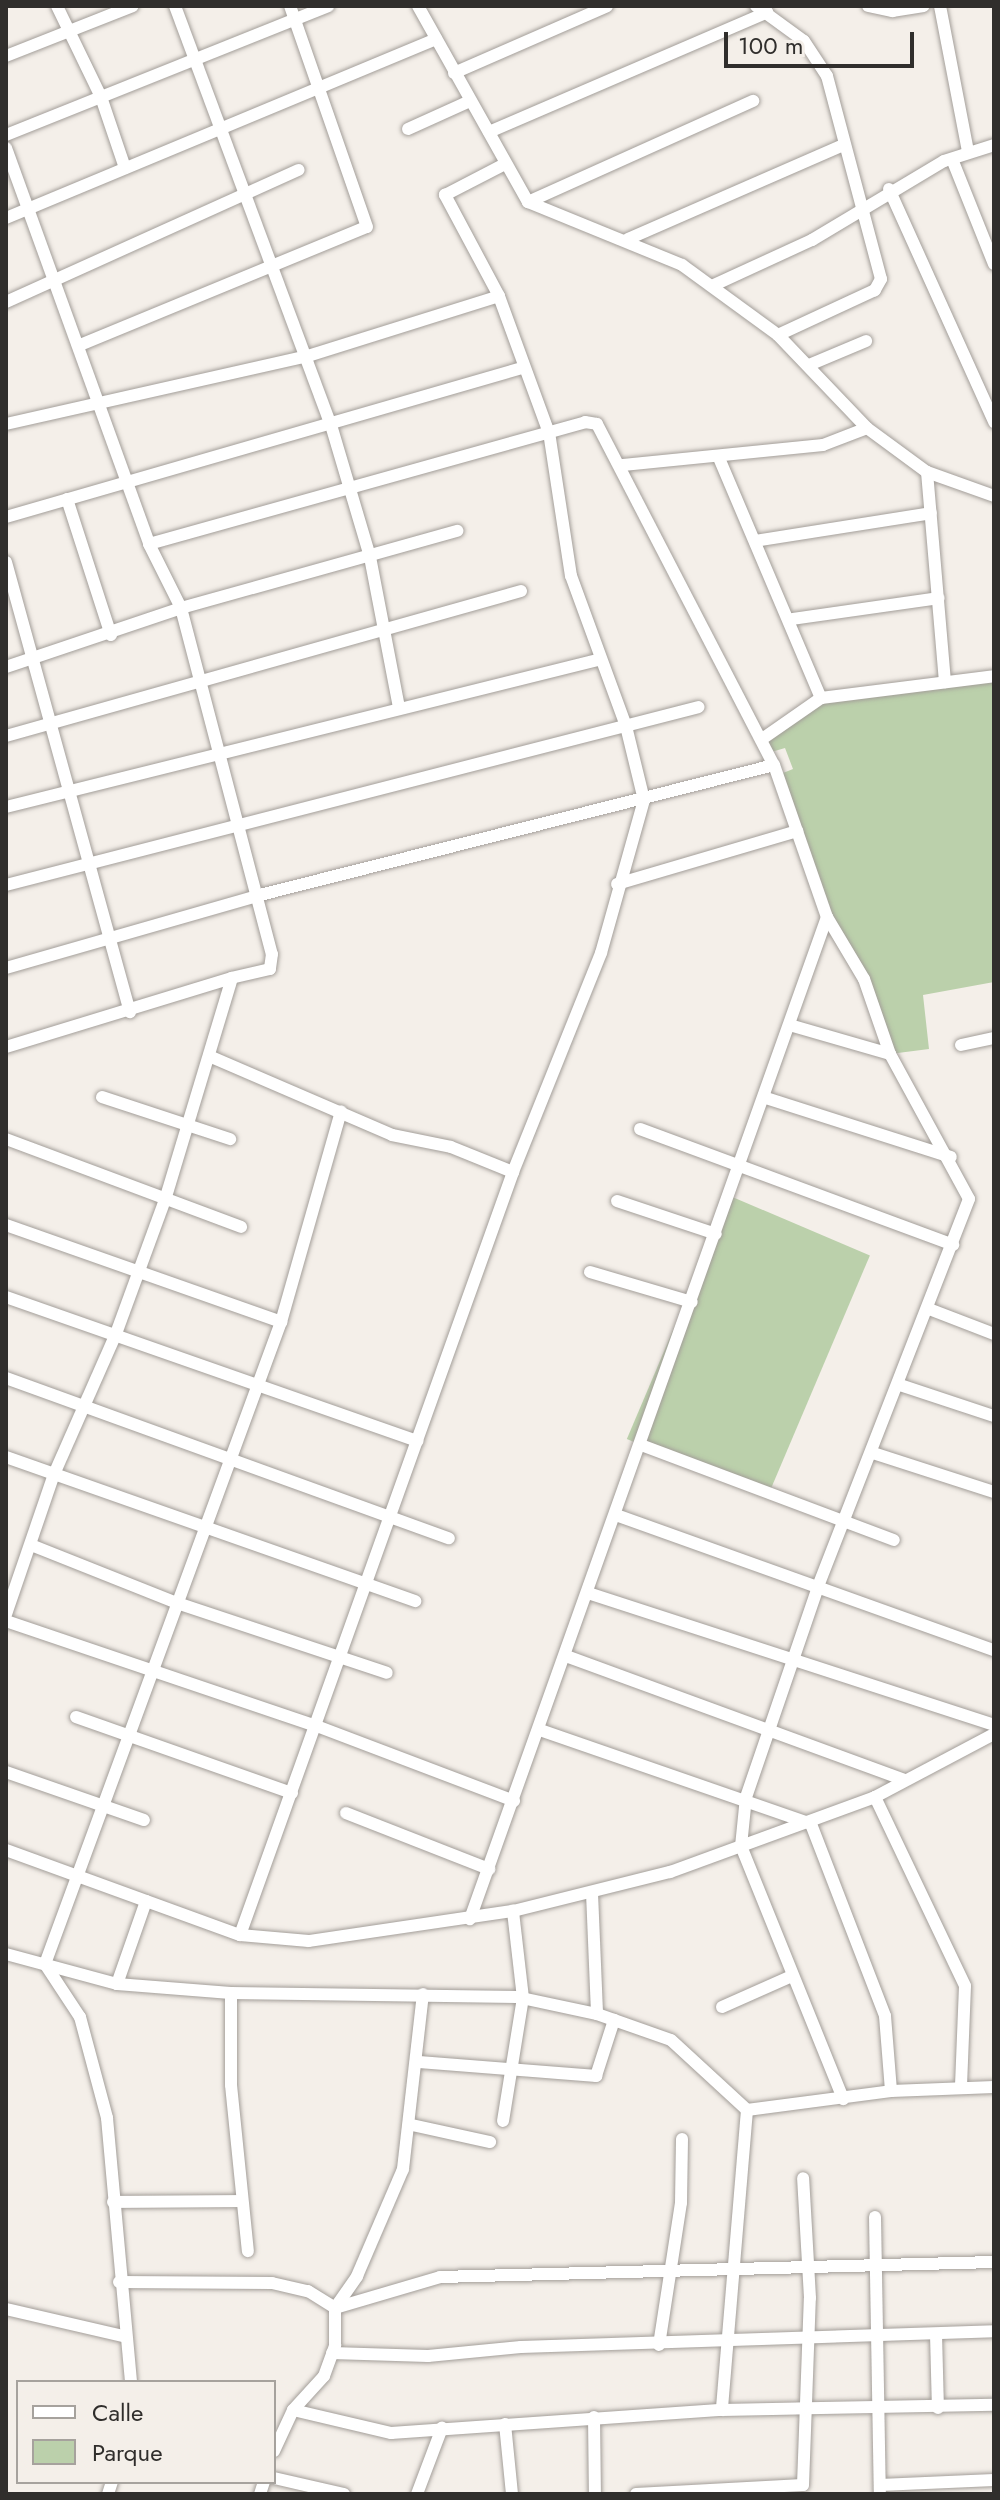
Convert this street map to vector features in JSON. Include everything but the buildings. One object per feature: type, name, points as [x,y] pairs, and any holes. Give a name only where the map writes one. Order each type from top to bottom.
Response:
[{"type":"street","points":[[57,6],[101,97],[125,168]]},
{"type":"street","points":[[6,56],[133,6]]},
{"type":"street","points":[[175,6],[224,126],[331,425],[370,557],[399,707]]},
{"type":"street","points":[[80,345],[367,227],[290,6]]},
{"type":"street","points":[[6,135],[328,6]]},
{"type":"street","points":[[418,6],[489,132],[503,165],[528,202],[550,216],[628,239],[714,285],[778,335],[867,428],[927,472],[994,496]]},
{"type":"street","points":[[454,73],[574,10],[607,6]]},
{"type":"street","points":[[868,6],[892,11],[924,6]]},
{"type":"street","points":[[940,6],[968,151]]},
{"type":"street","points":[[489,132],[760,8],[804,41],[827,76],[843,145],[879,253],[875,290],[778,335]]},
{"type":"street","points":[[6,218],[436,39]]},
{"type":"street","points":[[408,129],[470,101]]},
{"type":"street","points":[[528,202],[753,101]]},
{"type":"street","points":[[628,239],[843,145]]},
{"type":"street","points":[[714,285],[863,212],[889,189],[968,151],[994,145]]},
{"type":"street","points":[[6,148],[57,278],[149,544],[181,608],[260,895],[270,969],[6,1047]]},
{"type":"street","points":[[952,159],[994,264]]},
{"type":"street","points":[[240,1935],[513,1172],[601,953],[617,884],[644,800],[626,726],[598,660],[571,576],[549,433],[522,368],[499,296],[445,195],[503,165]]},
{"type":"street","points":[[6,302],[299,170]]},
{"type":"street","points":[[889,189],[994,422]]},
{"type":"street","points":[[6,424],[308,356],[499,296]]},
{"type":"street","points":[[809,365],[866,341]]},
{"type":"street","points":[[6,517],[522,368]]},
{"type":"street","points":[[149,544],[591,421],[623,465],[762,739],[827,917],[864,979],[890,1054],[951,1157],[969,1199],[900,1385],[818,1587],[774,1729],[746,1797],[741,1846],[843,2099]]},
{"type":"street","points":[[623,465],[719,458],[823,445],[867,428]]},
{"type":"street","points":[[719,458],[792,619],[821,698]]},
{"type":"street","points":[[927,472],[945,682]]},
{"type":"street","points":[[67,499],[111,635]]},
{"type":"street","points":[[755,541],[931,513]]},
{"type":"street","points":[[6,667],[111,635],[181,608],[457,531]]},
{"type":"street","points":[[6,562],[72,789],[130,1012]]},
{"type":"street","points":[[6,736],[54,725],[201,680],[521,591]]},
{"type":"street","points":[[792,619],[939,598]]},
{"type":"street","points":[[6,807],[220,750],[598,660]]},
{"type":"street","points":[[762,739],[821,698],[994,676]]},
{"type":"street","points":[[6,885],[699,707]]},
{"type":"street","points":[[6,968],[260,895],[774,765]]},
{"type":"street","points":[[617,884],[797,831]]},
{"type":"street","points":[[470,1919],[793,1026],[827,917]]},
{"type":"street","points":[[6,1614],[54,1474],[115,1336],[166,1197],[184,1128],[232,978]]},
{"type":"street","points":[[793,1026],[890,1054]]},
{"type":"street","points":[[961,1045],[994,1038]]},
{"type":"street","points":[[209,1056],[392,1135],[451,1147],[513,1172]]},
{"type":"street","points":[[102,1097],[184,1128],[230,1139]]},
{"type":"street","points":[[766,1098],[951,1157]]},
{"type":"street","points":[[45,1964],[81,1876],[100,1806],[177,1603],[225,1459],[281,1322],[341,1111]]},
{"type":"street","points":[[640,1129],[742,1162],[953,1245]]},
{"type":"street","points":[[6,1139],[241,1227]]},
{"type":"street","points":[[617,1201],[716,1234]]},
{"type":"street","points":[[6,1225],[281,1322]]},
{"type":"street","points":[[590,1272],[692,1302]]},
{"type":"street","points":[[6,1297],[418,1441]]},
{"type":"street","points":[[929,1309],[994,1334]]},
{"type":"street","points":[[6,1378],[449,1538]]},
{"type":"street","points":[[900,1385],[994,1416]]},
{"type":"street","points":[[641,1445],[894,1540]]},
{"type":"street","points":[[873,1453],[994,1492]]},
{"type":"street","points":[[6,1457],[415,1601]]},
{"type":"street","points":[[616,1515],[994,1650]]},
{"type":"street","points":[[31,1545],[177,1603],[340,1654],[387,1673]]},
{"type":"street","points":[[588,1593],[794,1657],[993,1725]]},
{"type":"street","points":[[6,1621],[314,1725],[514,1801]]},
{"type":"street","points":[[566,1656],[774,1729],[905,1780]]},
{"type":"street","points":[[76,1717],[292,1793]]},
{"type":"street","points":[[6,1850],[240,1935],[309,1941],[470,1919],[592,1893],[811,1824],[875,1797],[993,1725]]},
{"type":"street","points":[[540,1730],[746,1797],[811,1824],[885,2016],[891,2091]]},
{"type":"street","points":[[6,1772],[144,1820]]},
{"type":"street","points":[[875,1797],[965,1986],[961,2086]]},
{"type":"street","points":[[346,1813],[489,1869]]},
{"type":"street","points":[[592,1893],[597,2014]]},
{"type":"street","points":[[117,1984],[146,1901]]},
{"type":"street","points":[[503,2121],[523,1998],[513,1911]]},
{"type":"street","points":[[6,1954],[117,1984],[231,1993],[523,1998],[597,2014],[684,2048],[747,2110],[738,2269],[722,2410]]},
{"type":"street","points":[[45,1964],[80,2017],[97,2072],[113,2202],[123,2336],[131,2380]]},
{"type":"street","points":[[722,2007],[792,1976]]},
{"type":"street","points":[[231,1993],[241,2201],[248,2251]]},
{"type":"street","points":[[276,2447],[293,2410],[324,2376],[332,2353],[335,2308],[393,2198],[412,2125],[423,1994]]},
{"type":"street","points":[[419,2062],[596,2076],[614,2020]]},
{"type":"street","points":[[747,2110],[891,2091],[994,2087]]},
{"type":"street","points":[[412,2125],[490,2142]]},
{"type":"street","points":[[659,2345],[670,2274],[682,2139]]},
{"type":"street","points":[[636,2494],[803,2485],[809,2267],[803,2178]]},
{"type":"street","points":[[113,2202],[241,2201]]},
{"type":"street","points":[[875,2217],[880,2489],[994,2480]]},
{"type":"street","points":[[119,2282],[272,2283],[308,2291],[335,2308],[440,2277],[670,2274],[878,2263],[994,2262]]},
{"type":"street","points":[[6,2309],[123,2336]]},
{"type":"street","points":[[332,2353],[428,2356],[994,2331]]},
{"type":"street","points":[[936,2334],[938,2408]]},
{"type":"street","points":[[293,2410],[391,2433],[594,2417],[668,2419],[722,2410],[803,2413],[994,2405]]},
{"type":"street","points":[[594,2417],[595,2494]]},
{"type":"street","points":[[505,2424],[512,2494]]},
{"type":"street","points":[[417,2494],[442,2428]]},
{"type":"street","points":[[276,2478],[344,2494]]},
{"type":"green space","points":[[994,676],[994,982],[923,995],[929,1049],[890,1054],[880,1019],[827,917],[778,775],[793,769],[785,748],[768,753],[762,739],[821,698]]},
{"type":"green space","points":[[730,1196],[870,1255],[767,1498],[627,1439]]}]
